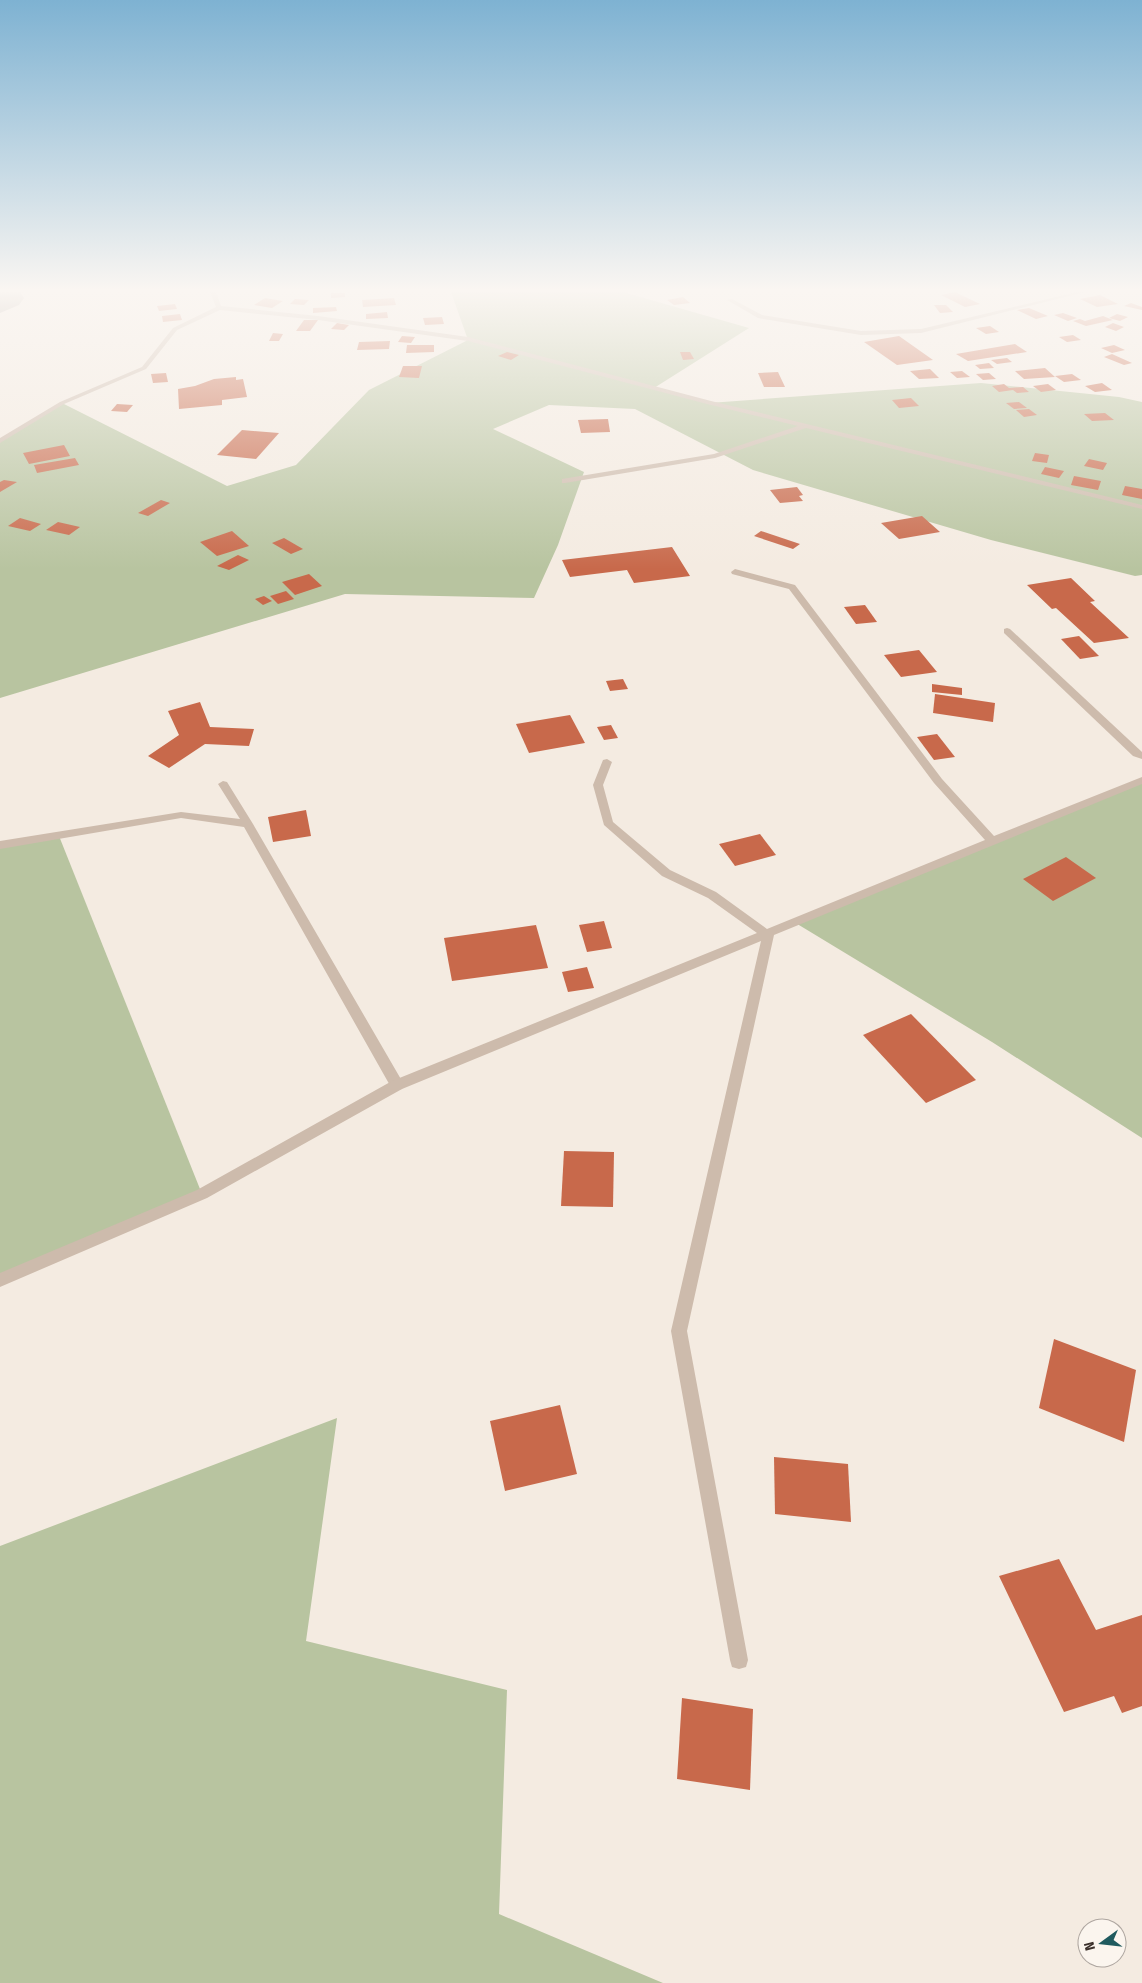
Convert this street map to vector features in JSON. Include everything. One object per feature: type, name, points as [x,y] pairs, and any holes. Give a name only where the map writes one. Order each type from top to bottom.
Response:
[{"type":"street","points":[[0,441],[62,403],[105,385]]},
{"type":"street","points":[[643,385],[1142,507]]},
{"type":"street","points":[[565,480],[715,456],[806,426]]},
{"type":"street","points":[[734,572],[792,587],[938,781],[993,842]]},
{"type":"street","points":[[1007,632],[1137,754],[1142,756]]},
{"type":"street","points":[[607,762],[598,785],[608,824],[666,873],[712,894],[768,934]]},
{"type":"street","points":[[0,1280],[202,1194],[397,1085],[1142,780]]},
{"type":"street","points":[[223,784],[248,824],[397,1085]]},
{"type":"street","points":[[0,845],[181,815],[248,824]]},
{"type":"street","points":[[739,1660],[680,1331],[768,934]]},
{"type":"green space","points":[[380,385],[659,385],[654,388],[709,403],[960,385],[996,385],[1119,397],[1142,402],[1142,575],[1135,576],[991,540],[753,470],[635,409],[549,405],[493,429],[584,472],[558,545],[534,598],[345,594],[0,698],[0,441],[62,403],[227,486],[296,465],[369,390]]},
{"type":"green space","points":[[1142,780],[1142,1138],[992,1042],[794,922]]},
{"type":"green space","points":[[59,836],[202,1194],[0,1280],[0,846]]},
{"type":"green space","points":[[337,1418],[306,1641],[507,1690],[499,1914],[663,1983],[0,1983],[0,1546]]},
{"type":"building","points":[[244,385],[247,397],[222,400],[222,405],[179,409],[178,389],[195,386]]},
{"type":"building","points":[[763,385],[784,385],[785,387],[764,387]]},
{"type":"building","points":[[1005,385],[1009,388],[1023,387],[1029,392],[1017,393],[1013,390],[999,392],[992,386]]},
{"type":"building","points":[[1049,385],[1056,390],[1041,392],[1033,386]]},
{"type":"building","points":[[1104,385],[1112,390],[1095,392],[1085,386]]},
{"type":"building","points":[[911,398],[919,406],[899,408],[892,400]]},
{"type":"building","points":[[1019,402],[1027,408],[1014,409],[1006,403]]},
{"type":"building","points":[[117,404],[133,405],[127,412],[111,411]]},
{"type":"building","points":[[1029,409],[1037,415],[1024,417],[1016,410]]},
{"type":"building","points":[[1105,413],[1114,420],[1092,421],[1084,414]]},
{"type":"building","points":[[608,419],[610,432],[581,433],[578,420]]},
{"type":"building","points":[[242,430],[279,433],[256,459],[217,455]]},
{"type":"building","points":[[64,445],[70,456],[29,464],[23,453]]},
{"type":"building","points":[[1035,453],[1049,455],[1047,463],[1032,461]]},
{"type":"building","points":[[75,458],[79,465],[37,473],[34,465]]},
{"type":"building","points":[[1089,459],[1107,463],[1103,470],[1084,466]]},
{"type":"building","points":[[1045,467],[1064,471],[1059,478],[1041,474]]},
{"type":"building","points":[[1074,476],[1101,481],[1098,490],[1071,485]]},
{"type":"building","points":[[4,480],[17,482],[0,492],[0,482]]},
{"type":"building","points":[[1125,486],[1142,489],[1142,499],[1122,495]]},
{"type":"building","points":[[797,487],[803,495],[799,496],[803,501],[780,503],[770,490]]},
{"type":"building","points":[[161,500],[170,503],[148,516],[138,513]]},
{"type":"building","points":[[922,516],[940,532],[899,539],[881,523]]},
{"type":"building","points":[[20,518],[41,524],[30,531],[8,526]]},
{"type":"building","points":[[58,522],[80,527],[69,535],[46,530]]},
{"type":"building","points":[[232,531],[249,546],[217,556],[200,542]]},
{"type":"building","points":[[761,531],[800,544],[793,549],[754,536]]},
{"type":"building","points":[[284,538],[303,549],[291,554],[272,543]]},
{"type":"building","points":[[672,547],[690,576],[634,583],[627,570],[570,577],[562,560]]},
{"type":"building","points":[[238,555],[249,560],[229,570],[217,566]]},
{"type":"building","points":[[309,574],[322,586],[295,595],[282,582]]},
{"type":"building","points":[[1071,578],[1095,601],[1090,602],[1129,638],[1094,643],[1056,608],[1052,609],[1027,585]]},
{"type":"building","points":[[286,591],[294,599],[278,604],[270,596]]},
{"type":"building","points":[[264,596],[272,601],[263,605],[255,599]]},
{"type":"building","points":[[865,605],[877,622],[856,624],[844,607]]},
{"type":"building","points":[[1079,636],[1099,656],[1080,659],[1061,639]]},
{"type":"building","points":[[919,650],[937,672],[901,677],[884,655]]},
{"type":"building","points":[[623,679],[628,689],[610,691],[606,681]]},
{"type":"building","points":[[932,684],[962,688],[962,695],[932,692]]},
{"type":"building","points":[[935,694],[995,703],[993,722],[933,713]]},
{"type":"building","points":[[200,702],[210,727],[254,729],[249,746],[205,744],[169,768],[148,756],[179,735],[168,711]]},
{"type":"building","points":[[570,715],[585,743],[529,753],[516,724]]},
{"type":"building","points":[[611,725],[618,738],[604,740],[597,727]]},
{"type":"building","points":[[937,734],[955,757],[934,760],[917,737]]},
{"type":"building","points":[[306,810],[311,836],[273,842],[268,817]]},
{"type":"building","points":[[760,834],[776,855],[735,866],[719,844]]},
{"type":"building","points":[[1066,857],[1096,878],[1053,901],[1023,879]]},
{"type":"building","points":[[604,921],[612,948],[587,952],[579,925]]},
{"type":"building","points":[[536,925],[548,968],[452,981],[444,938]]},
{"type":"building","points":[[587,967],[594,988],[568,992],[562,972]]},
{"type":"building","points":[[911,1014],[976,1080],[926,1103],[863,1035]]},
{"type":"building","points":[[564,1151],[614,1152],[613,1207],[561,1206]]},
{"type":"building","points":[[1054,1339],[1136,1370],[1124,1442],[1039,1408]]},
{"type":"building","points":[[560,1405],[577,1474],[505,1491],[490,1421]]},
{"type":"building","points":[[774,1457],[848,1464],[851,1522],[775,1514]]},
{"type":"building","points":[[1059,1559],[1096,1630],[1142,1615],[1142,1706],[1122,1713],[1114,1696],[1064,1712],[999,1576]]},
{"type":"building","points":[[682,1698],[753,1709],[750,1790],[677,1779]]}]
